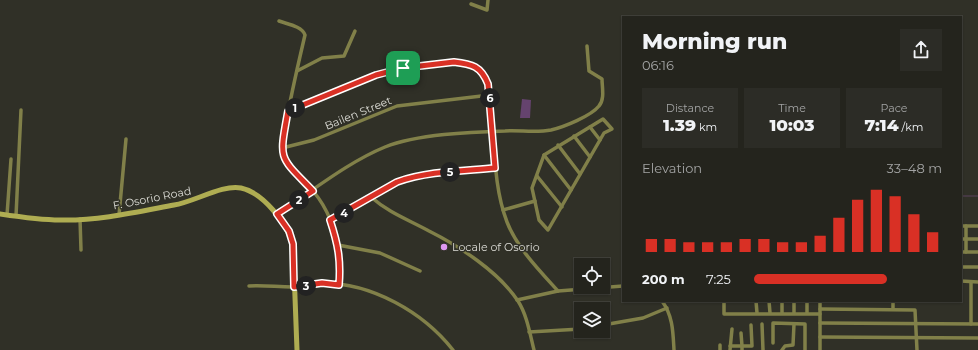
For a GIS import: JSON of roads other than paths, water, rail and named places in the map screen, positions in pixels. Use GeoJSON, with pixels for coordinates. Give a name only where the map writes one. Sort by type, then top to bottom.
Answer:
{"type":"FeatureCollection","features":[{"type":"Feature","properties":{"kind":"street"},"geometry":{"type":"LineString","coordinates":[[471,4],[486,10],[488,0]]}},
{"type":"Feature","properties":{"kind":"street"},"geometry":{"type":"LineString","coordinates":[[279,22],[300,28],[305,35],[288,111],[282,155],[288,166],[313,191],[321,202],[330,220],[338,245],[340,263],[339,285]]}},
{"type":"Feature","properties":{"kind":"street"},"geometry":{"type":"LineString","coordinates":[[297,71],[322,58],[344,56],[355,31]]}},
{"type":"Feature","properties":{"kind":"street"},"geometry":{"type":"LineString","coordinates":[[277,214],[360,160],[385,147],[409,141],[492,132],[550,130],[574,121],[599,106],[602,96],[602,79],[589,71],[588,46]]}},
{"type":"Feature","properties":{"kind":"street"},"geometry":{"type":"LineString","coordinates":[[288,111],[376,75],[403,68],[454,62],[476,67],[484,74],[490,95],[495,168],[503,210],[514,236],[558,291]]}},
{"type":"Feature","properties":{"kind":"street","name":"Bailen Street"},"geometry":{"type":"LineString","coordinates":[[282,148],[314,140],[397,106],[490,95]]}},
{"type":"Feature","properties":{"kind":"street"},"geometry":{"type":"LineString","coordinates":[[16,216],[20,110]]}},
{"type":"Feature","properties":{"kind":"street"},"geometry":{"type":"LineString","coordinates":[[603,119],[612,129],[604,133],[548,230],[539,220],[532,188],[544,155],[574,136],[603,119]]}},
{"type":"Feature","properties":{"kind":"street"},"geometry":{"type":"LineString","coordinates":[[590,127],[600,140]]}},
{"type":"Feature","properties":{"kind":"street"},"geometry":{"type":"LineString","coordinates":[[574,136],[590,157]]}},
{"type":"Feature","properties":{"kind":"street"},"geometry":{"type":"LineString","coordinates":[[119,215],[126,139]]}},
{"type":"Feature","properties":{"kind":"street"},"geometry":{"type":"LineString","coordinates":[[558,145],[580,174]]}},
{"type":"Feature","properties":{"kind":"street"},"geometry":{"type":"LineString","coordinates":[[544,155],[571,190]]}},
{"type":"Feature","properties":{"kind":"street"},"geometry":{"type":"LineString","coordinates":[[7,215],[11,159]]}},
{"type":"Feature","properties":{"kind":"street"},"geometry":{"type":"LineString","coordinates":[[330,220],[397,182],[420,175],[495,168]]}},
{"type":"Feature","properties":{"kind":"street"},"geometry":{"type":"LineString","coordinates":[[537,176],[562,207]]}},
{"type":"Feature","properties":{"kind":"street","name":"F. Osorio Road"},"geometry":{"type":"LineString","coordinates":[[0,214],[61,220],[119,215],[192,201],[234,187],[242,188],[255,194],[277,214],[289,231],[293,244],[297,350]]}},
{"type":"Feature","properties":{"kind":"street"},"geometry":{"type":"LineString","coordinates":[[371,197],[388,211],[442,237],[480,263],[501,282],[518,300],[534,350]]}},
{"type":"Feature","properties":{"kind":"street"},"geometry":{"type":"LineString","coordinates":[[503,210],[535,200]]}},
{"type":"Feature","properties":{"kind":"street"},"geometry":{"type":"LineString","coordinates":[[80,219],[81,250]]}},
{"type":"Feature","properties":{"kind":"street"},"geometry":{"type":"LineString","coordinates":[[962,226],[978,226]]}},
{"type":"Feature","properties":{"kind":"street"},"geometry":{"type":"LineString","coordinates":[[966,226],[966,252]]}},
{"type":"Feature","properties":{"kind":"street"},"geometry":{"type":"LineString","coordinates":[[962,239],[978,240]]}},
{"type":"Feature","properties":{"kind":"street"},"geometry":{"type":"LineString","coordinates":[[338,245],[380,253],[420,271]]}},
{"type":"Feature","properties":{"kind":"street"},"geometry":{"type":"LineString","coordinates":[[962,252],[978,252]]}},
{"type":"Feature","properties":{"kind":"street"},"geometry":{"type":"LineString","coordinates":[[962,267],[978,267]]}},
{"type":"Feature","properties":{"kind":"street"},"geometry":{"type":"LineString","coordinates":[[962,281],[978,282]]}},
{"type":"Feature","properties":{"kind":"street"},"geometry":{"type":"LineString","coordinates":[[971,282],[971,324]]}},
{"type":"Feature","properties":{"kind":"street"},"geometry":{"type":"LineString","coordinates":[[249,286],[261,285],[294,287],[322,283],[339,285],[368,292],[397,304],[424,321],[453,350]]}},
{"type":"Feature","properties":{"kind":"street"},"geometry":{"type":"LineString","coordinates":[[518,300],[558,291],[622,286]]}},
{"type":"Feature","properties":{"kind":"street"},"geometry":{"type":"LineString","coordinates":[[663,302],[667,308],[672,324],[674,350]]}},
{"type":"Feature","properties":{"kind":"street"},"geometry":{"type":"LineString","coordinates":[[724,302],[724,314],[820,314]]}},
{"type":"Feature","properties":{"kind":"street"},"geometry":{"type":"LineString","coordinates":[[756,302],[757,313]]}},
{"type":"Feature","properties":{"kind":"street"},"geometry":{"type":"LineString","coordinates":[[769,302],[770,313]]}},
{"type":"Feature","properties":{"kind":"street"},"geometry":{"type":"LineString","coordinates":[[782,302],[782,313]]}},
{"type":"Feature","properties":{"kind":"street"},"geometry":{"type":"LineString","coordinates":[[794,302],[794,313]]}},
{"type":"Feature","properties":{"kind":"street"},"geometry":{"type":"LineString","coordinates":[[806,302],[807,314]]}},
{"type":"Feature","properties":{"kind":"street"},"geometry":{"type":"LineString","coordinates":[[820,302],[820,350]]}},
{"type":"Feature","properties":{"kind":"street"},"geometry":{"type":"LineString","coordinates":[[893,302],[893,309]]}},
{"type":"Feature","properties":{"kind":"street"},"geometry":{"type":"LineString","coordinates":[[610,324],[643,318],[667,308]]}},
{"type":"Feature","properties":{"kind":"street"},"geometry":{"type":"LineString","coordinates":[[820,309],[915,310],[917,324],[917,350]]}},
{"type":"Feature","properties":{"kind":"street"},"geometry":{"type":"LineString","coordinates":[[820,323],[978,324]]}},
{"type":"Feature","properties":{"kind":"street"},"geometry":{"type":"LineString","coordinates":[[762,324],[763,350]]}},
{"type":"Feature","properties":{"kind":"street"},"geometry":{"type":"LineString","coordinates":[[773,343],[772,324],[794,324],[806,326],[805,350]]}},
{"type":"Feature","properties":{"kind":"street"},"geometry":{"type":"LineString","coordinates":[[782,350],[785,346],[794,345],[794,324]]}},
{"type":"Feature","properties":{"kind":"street"},"geometry":{"type":"LineString","coordinates":[[732,329],[730,348],[752,348],[751,325]]}},
{"type":"Feature","properties":{"kind":"street"},"geometry":{"type":"LineString","coordinates":[[529,332],[574,329]]}},
{"type":"Feature","properties":{"kind":"street"},"geometry":{"type":"LineString","coordinates":[[741,333],[742,348]]}},
{"type":"Feature","properties":{"kind":"street"},"geometry":{"type":"LineString","coordinates":[[820,337],[978,338]]}},
{"type":"Feature","properties":{"kind":"street"},"geometry":{"type":"LineString","coordinates":[[720,345],[720,350]]}},
{"type":"Feature","properties":{"kind":"waterway"},"geometry":{"type":"LineString","coordinates":[[962,196],[978,196]]}},
{"type":"Feature","properties":{"kind":"place","name":"Locale of Osorio"},"geometry":{"type":"Point","coordinates":[444,247]}}]}
